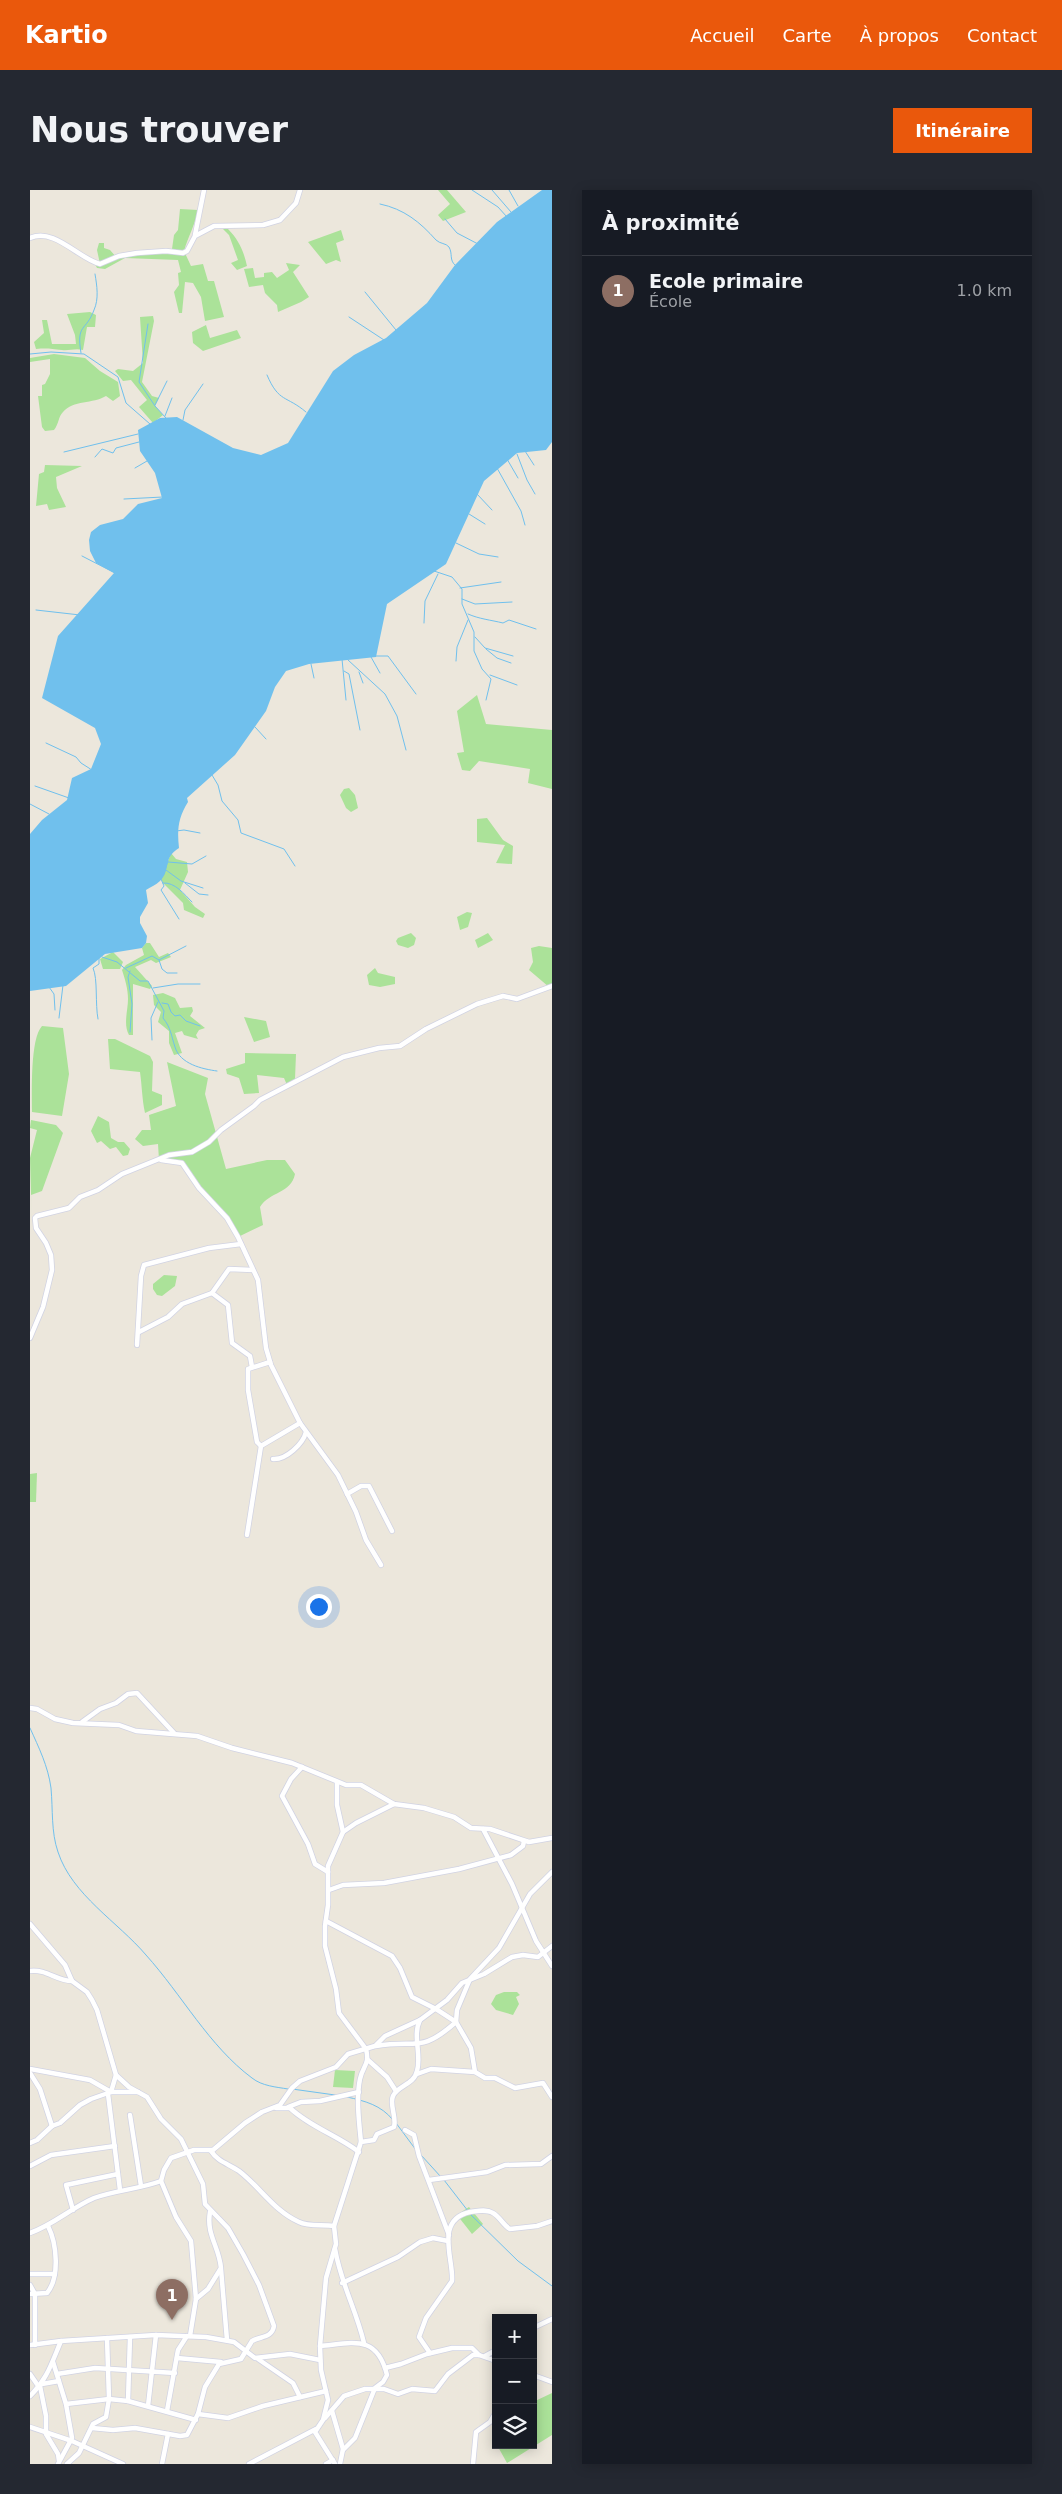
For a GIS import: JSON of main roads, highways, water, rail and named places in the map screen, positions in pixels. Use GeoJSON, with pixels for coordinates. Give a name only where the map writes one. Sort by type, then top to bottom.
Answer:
{"type":"FeatureCollection","features":[{"type":"Feature","properties":{"kind":"water"},"geometry":{"type":"Polygon","coordinates":[[[542,190],[552,190],[552,442],[546,450],[517,453],[484,481],[446,564],[387,604],[376,657],[309,664],[286,671],[275,687],[266,711],[235,755],[187,798],[188,802],[179,824],[179,848],[170,856],[163,877],[146,890],[148,903],[140,917],[140,923],[147,936],[146,943],[142,948],[105,954],[66,986],[30,991],[30,834],[42,820],[67,800],[72,778],[91,769],[101,744],[95,728],[42,698],[58,636],[114,573],[96,563],[90,551],[89,540],[91,532],[100,525],[123,519],[138,504],[162,498],[155,473],[140,451],[138,430],[160,418],[177,417],[233,448],[261,455],[288,443],[333,371],[354,355],[386,338],[427,303],[455,265],[497,222],[542,190]]]}},
{"type":"Feature","properties":{"kind":"waterway"},"geometry":{"type":"LineString","coordinates":[[472,190],[498,207],[507,217]]}},
{"type":"Feature","properties":{"kind":"waterway"},"geometry":{"type":"LineString","coordinates":[[492,190],[511,212]]}},
{"type":"Feature","properties":{"kind":"waterway"},"geometry":{"type":"LineString","coordinates":[[509,190],[518,206]]}},
{"type":"Feature","properties":{"kind":"waterway"},"geometry":{"type":"LineString","coordinates":[[380,204],[404,213],[418,222],[438,241],[448,246],[455,265]]}},
{"type":"Feature","properties":{"kind":"waterway"},"geometry":{"type":"LineString","coordinates":[[445,219],[457,233],[478,244]]}},
{"type":"Feature","properties":{"kind":"waterway"},"geometry":{"type":"LineString","coordinates":[[81,353],[81,332],[91,317],[97,301],[95,274]]}},
{"type":"Feature","properties":{"kind":"waterway"},"geometry":{"type":"LineString","coordinates":[[365,292],[396,330]]}},
{"type":"Feature","properties":{"kind":"waterway"},"geometry":{"type":"LineString","coordinates":[[349,317],[384,340]]}},
{"type":"Feature","properties":{"kind":"waterway"},"geometry":{"type":"LineString","coordinates":[[148,324],[139,382],[155,406],[166,418]]}},
{"type":"Feature","properties":{"kind":"waterway"},"geometry":{"type":"LineString","coordinates":[[30,354],[51,352],[84,354],[118,377],[126,403],[150,424]]}},
{"type":"Feature","properties":{"kind":"waterway"},"geometry":{"type":"LineString","coordinates":[[267,375],[279,395],[306,412]]}},
{"type":"Feature","properties":{"kind":"waterway"},"geometry":{"type":"LineString","coordinates":[[155,405],[167,381]]}},
{"type":"Feature","properties":{"kind":"waterway"},"geometry":{"type":"LineString","coordinates":[[183,420],[185,410],[203,384]]}},
{"type":"Feature","properties":{"kind":"waterway"},"geometry":{"type":"LineString","coordinates":[[165,416],[172,398]]}},
{"type":"Feature","properties":{"kind":"waterway"},"geometry":{"type":"LineString","coordinates":[[64,452],[138,434]]}},
{"type":"Feature","properties":{"kind":"waterway"},"geometry":{"type":"LineString","coordinates":[[95,457],[102,449],[113,453],[116,448],[139,442]]}},
{"type":"Feature","properties":{"kind":"waterway"},"geometry":{"type":"LineString","coordinates":[[525,451],[534,465]]}},
{"type":"Feature","properties":{"kind":"waterway"},"geometry":{"type":"LineString","coordinates":[[517,454],[527,480],[535,494]]}},
{"type":"Feature","properties":{"kind":"waterway"},"geometry":{"type":"LineString","coordinates":[[507,459],[518,478]]}},
{"type":"Feature","properties":{"kind":"waterway"},"geometry":{"type":"LineString","coordinates":[[135,468],[147,461]]}},
{"type":"Feature","properties":{"kind":"waterway"},"geometry":{"type":"LineString","coordinates":[[497,468],[521,511],[525,525]]}},
{"type":"Feature","properties":{"kind":"waterway"},"geometry":{"type":"LineString","coordinates":[[477,494],[492,510]]}},
{"type":"Feature","properties":{"kind":"waterway"},"geometry":{"type":"LineString","coordinates":[[124,499],[163,497]]}},
{"type":"Feature","properties":{"kind":"waterway"},"geometry":{"type":"LineString","coordinates":[[469,514],[485,524]]}},
{"type":"Feature","properties":{"kind":"waterway"},"geometry":{"type":"LineString","coordinates":[[456,543],[479,554],[498,557]]}},
{"type":"Feature","properties":{"kind":"waterway"},"geometry":{"type":"LineString","coordinates":[[82,556],[115,573]]}},
{"type":"Feature","properties":{"kind":"waterway"},"geometry":{"type":"LineString","coordinates":[[434,571],[452,577],[462,589],[462,604],[474,632],[474,651],[482,669],[491,679],[486,700]]}},
{"type":"Feature","properties":{"kind":"waterway"},"geometry":{"type":"LineString","coordinates":[[424,623],[425,601],[438,574]]}},
{"type":"Feature","properties":{"kind":"waterway"},"geometry":{"type":"LineString","coordinates":[[460,588],[501,582]]}},
{"type":"Feature","properties":{"kind":"waterway"},"geometry":{"type":"LineString","coordinates":[[462,599],[475,604],[512,602]]}},
{"type":"Feature","properties":{"kind":"waterway"},"geometry":{"type":"LineString","coordinates":[[36,610],[80,615]]}},
{"type":"Feature","properties":{"kind":"waterway"},"geometry":{"type":"LineString","coordinates":[[468,614],[503,623],[509,620],[536,629]]}},
{"type":"Feature","properties":{"kind":"waterway"},"geometry":{"type":"LineString","coordinates":[[456,661],[457,647],[468,620]]}},
{"type":"Feature","properties":{"kind":"waterway"},"geometry":{"type":"LineString","coordinates":[[475,637],[485,648],[513,656]]}},
{"type":"Feature","properties":{"kind":"waterway"},"geometry":{"type":"LineString","coordinates":[[486,649],[497,658],[511,663]]}},
{"type":"Feature","properties":{"kind":"waterway"},"geometry":{"type":"LineString","coordinates":[[376,656],[388,656],[416,694]]}},
{"type":"Feature","properties":{"kind":"waterway"},"geometry":{"type":"LineString","coordinates":[[371,657],[380,673]]}},
{"type":"Feature","properties":{"kind":"waterway"},"geometry":{"type":"LineString","coordinates":[[342,659],[346,700]]}},
{"type":"Feature","properties":{"kind":"waterway"},"geometry":{"type":"LineString","coordinates":[[348,660],[385,694],[397,716],[406,750]]}},
{"type":"Feature","properties":{"kind":"waterway"},"geometry":{"type":"LineString","coordinates":[[311,664],[314,678]]}},
{"type":"Feature","properties":{"kind":"waterway"},"geometry":{"type":"LineString","coordinates":[[344,671],[349,674],[360,730]]}},
{"type":"Feature","properties":{"kind":"waterway"},"geometry":{"type":"LineString","coordinates":[[359,672],[363,683]]}},
{"type":"Feature","properties":{"kind":"waterway"},"geometry":{"type":"LineString","coordinates":[[490,675],[517,685]]}},
{"type":"Feature","properties":{"kind":"waterway"},"geometry":{"type":"LineString","coordinates":[[255,727],[266,739]]}},
{"type":"Feature","properties":{"kind":"waterway"},"geometry":{"type":"LineString","coordinates":[[46,743],[76,757],[81,763],[92,770]]}},
{"type":"Feature","properties":{"kind":"waterway"},"geometry":{"type":"LineString","coordinates":[[212,775],[218,785],[222,801],[238,820],[241,833],[284,849],[295,866]]}},
{"type":"Feature","properties":{"kind":"waterway"},"geometry":{"type":"LineString","coordinates":[[35,786],[69,798]]}},
{"type":"Feature","properties":{"kind":"waterway"},"geometry":{"type":"LineString","coordinates":[[30,804],[49,814]]}},
{"type":"Feature","properties":{"kind":"waterway"},"geometry":{"type":"LineString","coordinates":[[176,831],[184,830],[200,833]]}},
{"type":"Feature","properties":{"kind":"waterway"},"geometry":{"type":"LineString","coordinates":[[168,862],[192,864],[206,856]]}},
{"type":"Feature","properties":{"kind":"waterway"},"geometry":{"type":"LineString","coordinates":[[164,874],[168,861]]}},
{"type":"Feature","properties":{"kind":"waterway"},"geometry":{"type":"LineString","coordinates":[[166,870],[181,881],[203,888]]}},
{"type":"Feature","properties":{"kind":"waterway"},"geometry":{"type":"LineString","coordinates":[[152,885],[162,877]]}},
{"type":"Feature","properties":{"kind":"waterway"},"geometry":{"type":"LineString","coordinates":[[161,879],[164,886],[161,890],[179,919]]}},
{"type":"Feature","properties":{"kind":"waterway"},"geometry":{"type":"LineString","coordinates":[[163,883],[175,886],[192,902]]}},
{"type":"Feature","properties":{"kind":"waterway"},"geometry":{"type":"LineString","coordinates":[[185,883],[199,894],[208,895]]}},
{"type":"Feature","properties":{"kind":"waterway"},"geometry":{"type":"LineString","coordinates":[[126,968],[152,956],[159,960],[186,946]]}},
{"type":"Feature","properties":{"kind":"waterway"},"geometry":{"type":"LineString","coordinates":[[102,957],[117,962],[140,981],[148,981],[164,1011],[163,1018],[169,1028],[175,1047],[182,1058],[192,1065],[217,1071]]}},
{"type":"Feature","properties":{"kind":"waterway"},"geometry":{"type":"LineString","coordinates":[[98,1019],[95,973],[93,968],[99,964],[99,958]]}},
{"type":"Feature","properties":{"kind":"waterway"},"geometry":{"type":"LineString","coordinates":[[159,960],[162,969],[167,973],[177,973]]}},
{"type":"Feature","properties":{"kind":"waterway"},"geometry":{"type":"LineString","coordinates":[[130,971],[128,977],[132,1004],[130,1032]]}},
{"type":"Feature","properties":{"kind":"waterway"},"geometry":{"type":"LineString","coordinates":[[153,988],[178,984],[200,984]]}},
{"type":"Feature","properties":{"kind":"waterway"},"geometry":{"type":"LineString","coordinates":[[59,1018],[63,985]]}},
{"type":"Feature","properties":{"kind":"waterway"},"geometry":{"type":"LineString","coordinates":[[49,987],[54,994],[55,1010]]}},
{"type":"Feature","properties":{"kind":"waterway"},"geometry":{"type":"LineString","coordinates":[[152,1040],[151,1018],[158,1002]]}},
{"type":"Feature","properties":{"kind":"waterway"},"geometry":{"type":"LineString","coordinates":[[162,1003],[168,1004],[175,1016],[180,1015],[186,1021],[200,1026]]}},
{"type":"Feature","properties":{"kind":"waterway"},"geometry":{"type":"LineString","coordinates":[[30,1728],[43,1757],[50,1780],[53,1829],[58,1852],[74,1882],[146,1955],[222,2051],[260,2083],[288,2089]]}},
{"type":"Feature","properties":{"kind":"waterway"},"geometry":{"type":"LineString","coordinates":[[292,2089],[335,2095]]}},
{"type":"Feature","properties":{"kind":"waterway"},"geometry":{"type":"LineString","coordinates":[[347,2097],[378,2107],[393,2120]]}},
{"type":"Feature","properties":{"kind":"waterway"},"geometry":{"type":"LineString","coordinates":[[396,2123],[416,2150]]}},
{"type":"Feature","properties":{"kind":"waterway"},"geometry":{"type":"LineString","coordinates":[[421,2155],[441,2177]]}},
{"type":"Feature","properties":{"kind":"waterway"},"geometry":{"type":"LineString","coordinates":[[444,2180],[468,2211]]}},
{"type":"Feature","properties":{"kind":"waterway"},"geometry":{"type":"LineString","coordinates":[[470,2214],[518,2261],[552,2286]]}},
{"type":"Feature","properties":{"kind":"place","name":"Ecole primaire"},"geometry":{"type":"Point","coordinates":[172,2320]}}]}
